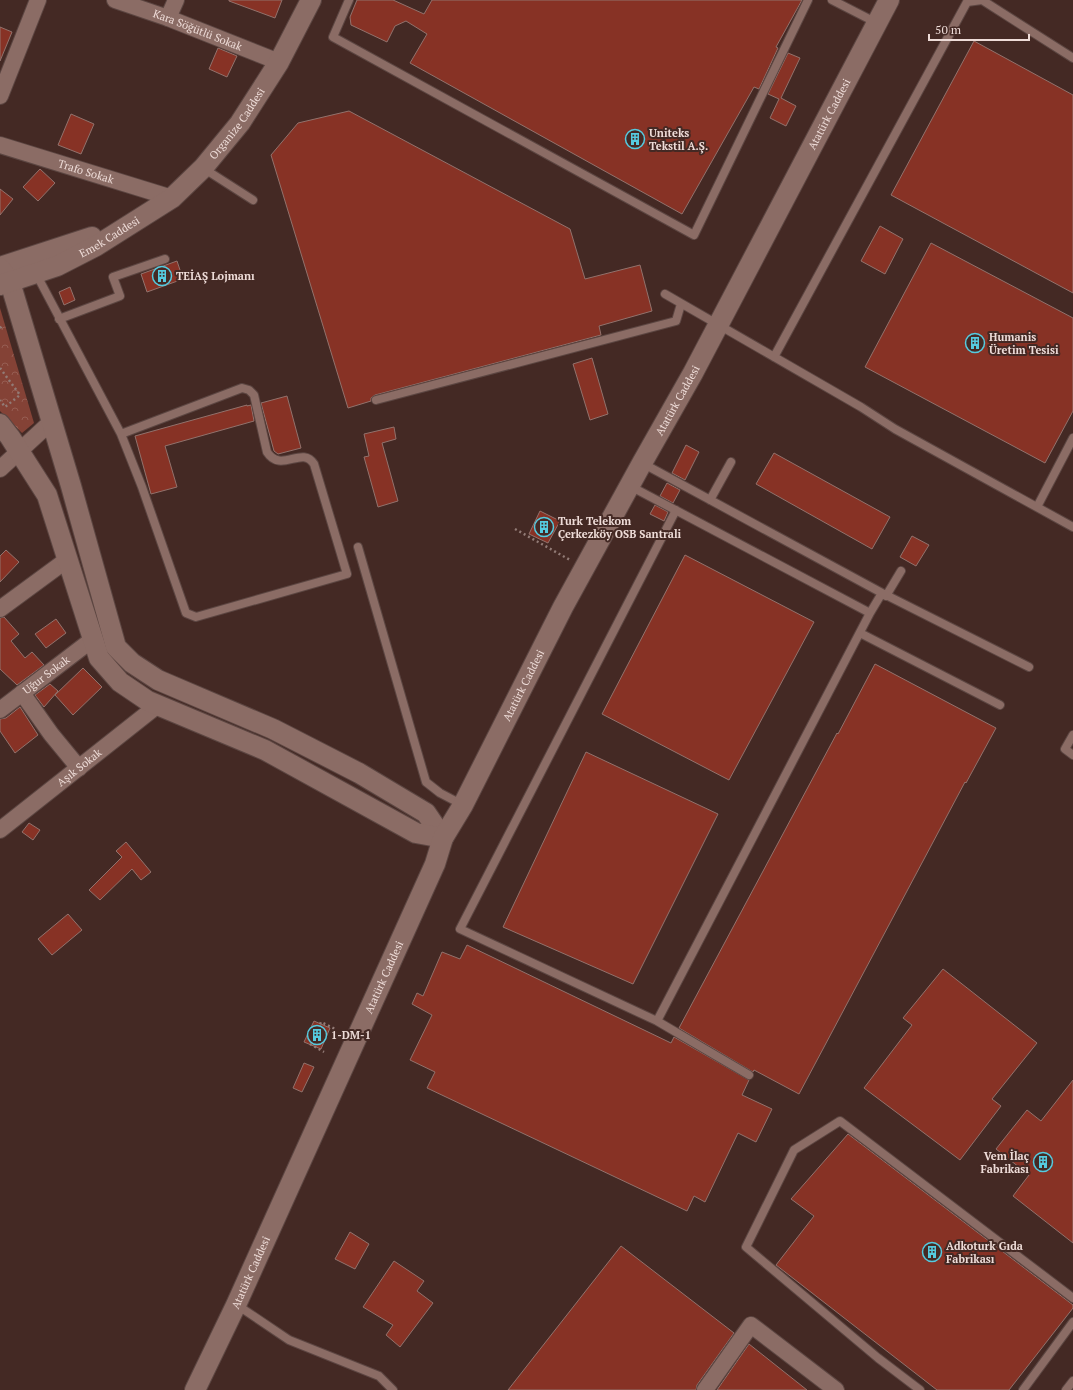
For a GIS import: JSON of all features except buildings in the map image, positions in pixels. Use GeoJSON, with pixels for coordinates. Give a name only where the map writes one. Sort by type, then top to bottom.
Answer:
{"type":"FeatureCollection","features":[{"type":"Feature","properties":{"kind":"street"},"geometry":{"type":"LineString","coordinates":[[0,96],[38,0]]}},
{"type":"Feature","properties":{"kind":"street","name":"Kara Söğütlü Sokak"},"geometry":{"type":"LineString","coordinates":[[115,0],[168,18],[279,62]]}},
{"type":"Feature","properties":{"kind":"street"},"geometry":{"type":"LineString","coordinates":[[168,18],[176,0]]}},
{"type":"Feature","properties":{"kind":"street","name":"Organize Caddesi"},"geometry":{"type":"LineString","coordinates":[[134,224],[172,198],[203,168],[240,122],[279,62],[311,0]]}},
{"type":"Feature","properties":{"kind":"street","name":"Atatürk Caddesi"},"geometry":{"type":"LineString","coordinates":[[196,1385],[236,1305],[435,864],[443,838],[463,805],[563,607],[718,325],[889,0]]}},
{"type":"Feature","properties":{"kind":"street","name":"Trafo Sokak"},"geometry":{"type":"LineString","coordinates":[[0,145],[172,198]]}},
{"type":"Feature","properties":{"kind":"street","name":"Emek Caddesi"},"geometry":{"type":"LineString","coordinates":[[3,276],[38,272],[57,266],[134,224]]}},
{"type":"Feature","properties":{"kind":"street","name":"Emek Caddesi"},"geometry":{"type":"LineString","coordinates":[[3,276],[134,224]]}},
{"type":"Feature","properties":{"kind":"street"},"geometry":{"type":"LineString","coordinates":[[3,276],[52,421],[116,647],[132,663],[158,680],[273,729],[359,773],[426,813],[443,838]]}},
{"type":"Feature","properties":{"kind":"street"},"geometry":{"type":"LineString","coordinates":[[0,469],[52,421]]}},
{"type":"Feature","properties":{"kind":"street"},"geometry":{"type":"LineString","coordinates":[[0,424],[20,452],[47,495],[99,658],[120,682],[148,701],[265,750],[416,833],[443,838]]}},
{"type":"Feature","properties":{"kind":"street"},"geometry":{"type":"LineString","coordinates":[[0,608],[68,559]]}},
{"type":"Feature","properties":{"kind":"street","name":"Uğur Sokak"},"geometry":{"type":"LineString","coordinates":[[0,710],[92,639]]}},
{"type":"Feature","properties":{"kind":"street"},"geometry":{"type":"LineString","coordinates":[[22,693],[51,734],[80,768]]}},
{"type":"Feature","properties":{"kind":"street","name":"Aşık Sokak"},"geometry":{"type":"LineString","coordinates":[[0,830],[158,705]]}},
{"type":"Feature","properties":{"kind":"street"},"geometry":{"type":"LineString","coordinates":[[705,1390],[751,1325],[836,1390]]}},
{"type":"Feature","properties":{"kind":"lane"},"geometry":{"type":"LineString","coordinates":[[349,0],[333,37],[694,235],[808,0]]}},
{"type":"Feature","properties":{"kind":"lane"},"geometry":{"type":"LineString","coordinates":[[832,0],[877,23]]}},
{"type":"Feature","properties":{"kind":"lane"},"geometry":{"type":"LineString","coordinates":[[774,357],[967,2],[982,0],[1073,58]]}},
{"type":"Feature","properties":{"kind":"lane"},"geometry":{"type":"LineString","coordinates":[[203,168],[253,200]]}},
{"type":"Feature","properties":{"kind":"lane"},"geometry":{"type":"LineString","coordinates":[[59,319],[120,296],[113,277],[165,259]]}},
{"type":"Feature","properties":{"kind":"lane"},"geometry":{"type":"LineString","coordinates":[[38,272],[40,283],[121,434],[142,487],[186,613],[196,617],[347,574],[314,464],[311,459],[306,457],[284,461],[277,461],[271,458],[267,452],[254,395],[249,390],[242,388],[121,434]]}},
{"type":"Feature","properties":{"kind":"lane"},"geometry":{"type":"LineString","coordinates":[[665,294],[861,407],[895,429],[1073,527]]}},
{"type":"Feature","properties":{"kind":"lane"},"geometry":{"type":"LineString","coordinates":[[376,400],[676,321],[681,304]]}},
{"type":"Feature","properties":{"kind":"lane"},"geometry":{"type":"LineString","coordinates":[[1037,507],[1073,438]]}},
{"type":"Feature","properties":{"kind":"lane"},"geometry":{"type":"LineString","coordinates":[[710,500],[731,462]]}},
{"type":"Feature","properties":{"kind":"lane"},"geometry":{"type":"LineString","coordinates":[[642,463],[884,595],[1029,666]]}},
{"type":"Feature","properties":{"kind":"lane"},"geometry":{"type":"LineString","coordinates":[[629,486],[870,613]]}},
{"type":"Feature","properties":{"kind":"lane"},"geometry":{"type":"LineString","coordinates":[[676,510],[460,929],[658,1021],[749,1075]]}},
{"type":"Feature","properties":{"kind":"lane"},"geometry":{"type":"LineString","coordinates":[[358,547],[426,782],[440,793],[463,805]]}},
{"type":"Feature","properties":{"kind":"lane"},"geometry":{"type":"LineString","coordinates":[[658,1021],[870,613],[901,571]]}},
{"type":"Feature","properties":{"kind":"lane"},"geometry":{"type":"LineString","coordinates":[[860,633],[1000,705]]}},
{"type":"Feature","properties":{"kind":"lane"},"geometry":{"type":"LineString","coordinates":[[1073,735],[1065,749],[1073,755]]}},
{"type":"Feature","properties":{"kind":"lane"},"geometry":{"type":"LineString","coordinates":[[920,1390],[878,1358],[746,1247],[794,1150],[840,1121],[1073,1298]]}},
{"type":"Feature","properties":{"kind":"lane"},"geometry":{"type":"LineString","coordinates":[[236,1305],[289,1340],[379,1376],[393,1390]]}},
{"type":"Feature","properties":{"kind":"lane"},"geometry":{"type":"LineString","coordinates":[[1023,1390],[1073,1322]]}},
{"type":"Feature","properties":{"kind":"lane"},"geometry":{"type":"LineString","coordinates":[[1066,1390],[1073,1381]]}},
{"type":"Feature","properties":{"kind":"path"},"geometry":{"type":"LineString","coordinates":[[0,368],[20,395],[5,407],[0,400]]}},
{"type":"Feature","properties":{"kind":"path"},"geometry":{"type":"LineString","coordinates":[[515,529],[572,561]]}},
{"type":"Feature","properties":{"kind":"path"},"geometry":{"type":"LineString","coordinates":[[320,1024],[321,1022],[335,1029]]}},
{"type":"Feature","properties":{"kind":"path"},"geometry":{"type":"LineString","coordinates":[[310,1044],[309,1045],[324,1052]]}},
{"type":"Feature","properties":{"kind":"green space"},"geometry":{"type":"Polygon","coordinates":[[[0,308],[34,423],[22,433],[0,411],[0,308]]]}},
{"type":"Feature","properties":{"kind":"place","name":"Uniteks Tekstil A.Ş."},"geometry":{"type":"Point","coordinates":[635,139]}},
{"type":"Feature","properties":{"kind":"place","name":"TEİAŞ Lojmanı"},"geometry":{"type":"Point","coordinates":[162,276]}},
{"type":"Feature","properties":{"kind":"place","name":"Humanis Üretim Tesisi"},"geometry":{"type":"Point","coordinates":[975,343]}},
{"type":"Feature","properties":{"kind":"place","name":"Turk Telekom Çerkezköy OSB Santrali"},"geometry":{"type":"Point","coordinates":[544,527]}},
{"type":"Feature","properties":{"kind":"place","name":"1-DM-1"},"geometry":{"type":"Point","coordinates":[317,1035]}},
{"type":"Feature","properties":{"kind":"place","name":"Vem İlaç Fabrikası"},"geometry":{"type":"Point","coordinates":[1043,1162]}},
{"type":"Feature","properties":{"kind":"place","name":"Adkoturk Gıda Fabrikası"},"geometry":{"type":"Point","coordinates":[932,1252]}}]}
